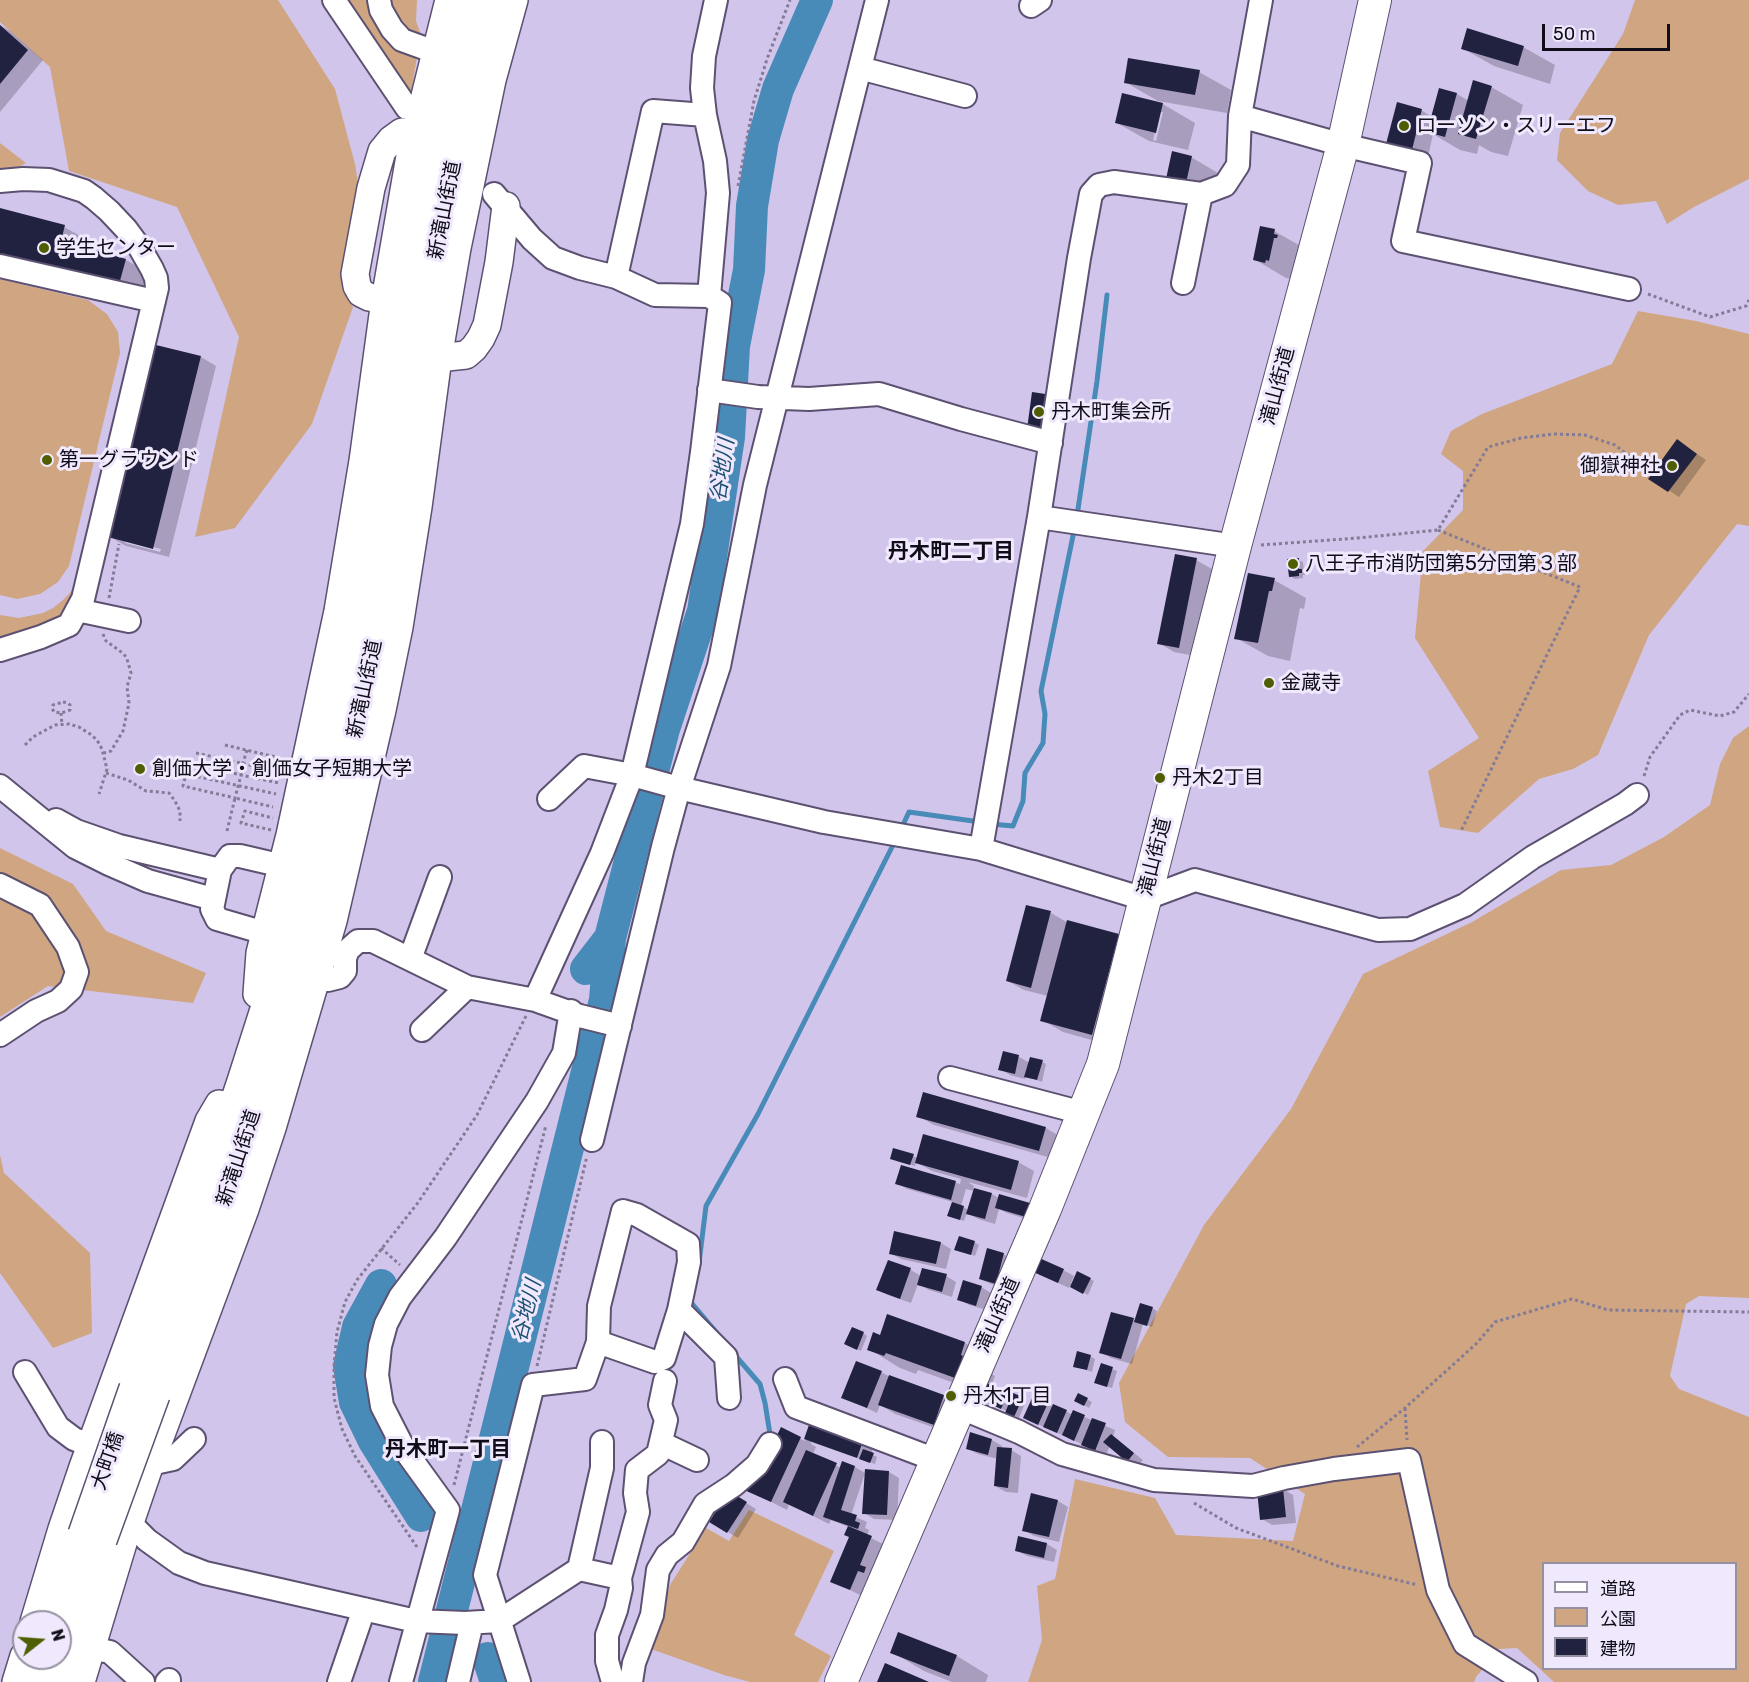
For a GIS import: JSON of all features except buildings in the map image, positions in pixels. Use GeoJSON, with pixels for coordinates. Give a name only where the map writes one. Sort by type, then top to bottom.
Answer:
{"type":"FeatureCollection","features":[{"type":"Feature","properties":{"kind":"highway","name":"滝山街道"},"geometry":{"type":"LineString","coordinates":[[841,1682],[1045,1209],[1103,1064],[1235,546],[1343,145],[1376,0]]}},
{"type":"Feature","properties":{"kind":"main road"},"geometry":{"type":"LineString","coordinates":[[255,1034],[260,953],[283,866],[338,611],[363,461],[385,300],[410,156],[449,0]]}},
{"type":"Feature","properties":{"kind":"main road","name":"新滝山街道"},"geometry":{"type":"LineString","coordinates":[[144,1392],[184,1252],[274,978],[319,798],[370,544],[403,315],[421,217],[455,55],[471,0]]}},
{"type":"Feature","properties":{"kind":"main road","name":"新滝山街道"},"geometry":{"type":"LineString","coordinates":[[144,1392],[210,1250],[297,974],[341,802],[392,549],[436,251],[455,157],[494,0]]}},
{"type":"Feature","properties":{"kind":"main road"},"geometry":{"type":"LineString","coordinates":[[81,1682],[150,1464],[245,1209],[272,1128],[333,921],[395,648],[418,507],[438,358],[457,248],[492,80],[513,0]]}},
{"type":"Feature","properties":{"kind":"main road"},"geometry":{"type":"LineString","coordinates":[[385,300],[361,293],[355,274],[371,188],[379,160],[382,151],[404,120]]}},
{"type":"Feature","properties":{"kind":"main road"},"geometry":{"type":"LineString","coordinates":[[438,358],[466,355],[481,338],[487,324],[499,262],[500,200]]}},
{"type":"Feature","properties":{"kind":"main road"},"geometry":{"type":"LineString","coordinates":[[38,1610],[70,1505],[209,1122],[220,1102],[242,1078]]}},
{"type":"Feature","properties":{"kind":"main road","name":"大町橋"},"geometry":{"type":"LineString","coordinates":[[93,1537],[144,1392]]}},
{"type":"Feature","properties":{"kind":"main road"},"geometry":{"type":"LineString","coordinates":[[61,1610],[93,1537]]}},
{"type":"Feature","properties":{"kind":"main road"},"geometry":{"type":"LineString","coordinates":[[61,1682],[93,1537]]}},
{"type":"Feature","properties":{"kind":"street"},"geometry":{"type":"LineString","coordinates":[[334,0],[404,120]]}},
{"type":"Feature","properties":{"kind":"street"},"geometry":{"type":"LineString","coordinates":[[379,0],[381,10],[392,29],[402,39],[435,52]]}},
{"type":"Feature","properties":{"kind":"street"},"geometry":{"type":"LineString","coordinates":[[709,296],[718,193],[715,161],[702,88],[704,56],[716,0]]}},
{"type":"Feature","properties":{"kind":"street"},"geometry":{"type":"LineString","coordinates":[[592,1140],[617,1025],[652,890],[675,787],[719,666],[755,485],[767,397],[878,0]]}},
{"type":"Feature","properties":{"kind":"street"},"geometry":{"type":"LineString","coordinates":[[981,849],[1039,516],[1091,194],[1099,185],[1114,182],[1201,194],[1225,185],[1238,165],[1240,116],[1262,0]]}},
{"type":"Feature","properties":{"kind":"street"},"geometry":{"type":"LineString","coordinates":[[860,68],[965,96]]}},
{"type":"Feature","properties":{"kind":"street"},"geometry":{"type":"LineString","coordinates":[[616,277],[653,111],[705,115]]}},
{"type":"Feature","properties":{"kind":"street"},"geometry":{"type":"LineString","coordinates":[[1240,116],[1343,145],[1420,163],[1403,241],[1629,289]]}},
{"type":"Feature","properties":{"kind":"street"},"geometry":{"type":"LineString","coordinates":[[0,181],[49,180],[84,191],[109,211],[126,229],[152,269],[158,288],[83,599],[69,625],[0,650]]}},
{"type":"Feature","properties":{"kind":"street"},"geometry":{"type":"LineString","coordinates":[[1184,283],[1201,194]]}},
{"type":"Feature","properties":{"kind":"street"},"geometry":{"type":"LineString","coordinates":[[500,200],[532,239],[553,258],[616,277],[655,295],[709,296],[720,303],[715,391],[692,524],[634,777],[535,1000]]}},
{"type":"Feature","properties":{"kind":"street"},"geometry":{"type":"LineString","coordinates":[[0,266],[154,301]]}},
{"type":"Feature","properties":{"kind":"street"},"geometry":{"type":"LineString","coordinates":[[715,391],[809,399],[879,394],[1051,443]]}},
{"type":"Feature","properties":{"kind":"street"},"geometry":{"type":"LineString","coordinates":[[1039,516],[1235,546]]}},
{"type":"Feature","properties":{"kind":"street"},"geometry":{"type":"LineString","coordinates":[[78,610],[129,621]]}},
{"type":"Feature","properties":{"kind":"street"},"geometry":{"type":"LineString","coordinates":[[549,799],[584,766],[824,822],[981,849],[1144,899],[1196,880],[1378,930],[1410,929],[1465,905],[1533,857],[1637,795]]}},
{"type":"Feature","properties":{"kind":"street"},"geometry":{"type":"LineString","coordinates":[[6,792],[76,831],[119,846],[220,870]]}},
{"type":"Feature","properties":{"kind":"street"},"geometry":{"type":"LineString","coordinates":[[6,792],[75,847],[148,881],[213,899]]}},
{"type":"Feature","properties":{"kind":"street"},"geometry":{"type":"LineString","coordinates":[[265,933],[217,919],[212,909],[220,870],[230,856],[240,856],[283,866]]}},
{"type":"Feature","properties":{"kind":"street"},"geometry":{"type":"LineString","coordinates":[[410,959],[440,877]]}},
{"type":"Feature","properties":{"kind":"street"},"geometry":{"type":"LineString","coordinates":[[0,885],[40,905],[68,947],[77,972],[70,989],[58,1001],[36,1011],[0,1035]]}},
{"type":"Feature","properties":{"kind":"street"},"geometry":{"type":"LineString","coordinates":[[317,974],[328,980],[340,977],[345,971],[345,958],[348,950],[358,941],[373,941],[467,987],[535,1000],[617,1025]]}},
{"type":"Feature","properties":{"kind":"street"},"geometry":{"type":"LineString","coordinates":[[422,1030],[467,987]]}},
{"type":"Feature","properties":{"kind":"street"},"geometry":{"type":"LineString","coordinates":[[401,1682],[422,1622],[448,1510],[404,1449],[382,1406],[377,1375],[380,1346],[386,1324],[400,1297],[445,1238],[537,1101],[564,1053],[576,1014]]}},
{"type":"Feature","properties":{"kind":"street"},"geometry":{"type":"LineString","coordinates":[[950,1078],[1083,1113]]}},
{"type":"Feature","properties":{"kind":"street"},"geometry":{"type":"LineString","coordinates":[[519,1682],[485,1575],[535,1376],[585,1379],[598,1342],[599,1306],[623,1211],[637,1215],[688,1244],[689,1262],[679,1310],[664,1358],[655,1362],[598,1342]]}},
{"type":"Feature","properties":{"kind":"street"},"geometry":{"type":"LineString","coordinates":[[679,1310],[726,1357],[729,1398]]}},
{"type":"Feature","properties":{"kind":"street"},"geometry":{"type":"LineString","coordinates":[[25,1372],[58,1427],[74,1439],[91,1446],[150,1464],[173,1459],[194,1439]]}},
{"type":"Feature","properties":{"kind":"street"},"geometry":{"type":"LineString","coordinates":[[785,1380],[796,1407],[936,1460]]}},
{"type":"Feature","properties":{"kind":"street"},"geometry":{"type":"LineString","coordinates":[[613,1682],[607,1661],[607,1635],[616,1610],[621,1588],[620,1578],[638,1512],[634,1493],[637,1470],[658,1454],[661,1443],[666,1420],[660,1405],[666,1381]]}},
{"type":"Feature","properties":{"kind":"street"},"geometry":{"type":"LineString","coordinates":[[959,1407],[1019,1432],[1062,1454],[1154,1480],[1253,1486],[1334,1469],[1408,1460],[1438,1590],[1465,1644],[1526,1682]]}},
{"type":"Feature","properties":{"kind":"street"},"geometry":{"type":"LineString","coordinates":[[70,1505],[130,1523],[147,1540],[179,1563],[205,1574],[422,1622],[499,1621],[579,1569],[603,1468],[602,1442]]}},
{"type":"Feature","properties":{"kind":"street"},"geometry":{"type":"LineString","coordinates":[[661,1443],[697,1460]]}},
{"type":"Feature","properties":{"kind":"street"},"geometry":{"type":"LineString","coordinates":[[631,1682],[634,1663],[652,1615],[658,1570],[667,1555],[683,1542],[705,1504],[734,1485],[757,1465],[770,1444]]}},
{"type":"Feature","properties":{"kind":"street"},"geometry":{"type":"LineString","coordinates":[[579,1569],[620,1578]]}},
{"type":"Feature","properties":{"kind":"street"},"geometry":{"type":"LineString","coordinates":[[339,1682],[364,1610]]}},
{"type":"Feature","properties":{"kind":"street"},"geometry":{"type":"LineString","coordinates":[[458,1682],[468,1623]]}},
{"type":"Feature","properties":{"kind":"street"},"geometry":{"type":"LineString","coordinates":[[90,1648],[110,1652],[143,1682]]}},
{"type":"Feature","properties":{"kind":"path"},"geometry":{"type":"LineString","coordinates":[[737,191],[754,101],[767,59],[790,0]]}},
{"type":"Feature","properties":{"kind":"path"},"geometry":{"type":"LineString","coordinates":[[1629,289],[1710,317],[1746,306],[1749,300]]}},
{"type":"Feature","properties":{"kind":"path"},"geometry":{"type":"LineString","coordinates":[[1438,530],[1488,447],[1521,438],[1554,434],[1585,435],[1615,445],[1638,464]]}},
{"type":"Feature","properties":{"kind":"path"},"geometry":{"type":"LineString","coordinates":[[1235,546],[1438,530],[1580,587],[1461,831]]}},
{"type":"Feature","properties":{"kind":"path"},"geometry":{"type":"LineString","coordinates":[[104,753],[111,751],[123,731],[129,703],[127,687],[131,673],[128,659],[106,641],[102,631],[119,544]]}},
{"type":"Feature","properties":{"kind":"path"},"geometry":{"type":"LineString","coordinates":[[1637,795],[1650,757],[1680,715],[1690,710],[1720,716],[1734,712],[1749,694]]}},
{"type":"Feature","properties":{"kind":"path"},"geometry":{"type":"LineString","coordinates":[[68,703],[70,710],[61,713],[54,711],[53,705],[68,703]]}},
{"type":"Feature","properties":{"kind":"path"},"geometry":{"type":"LineString","coordinates":[[61,713],[62,725]]}},
{"type":"Feature","properties":{"kind":"path"},"geometry":{"type":"LineString","coordinates":[[25,745],[45,729],[62,725],[69,724],[79,727],[90,734],[104,753],[107,769],[99,794]]}},
{"type":"Feature","properties":{"kind":"path"},"geometry":{"type":"LineString","coordinates":[[196,753],[281,772],[284,759],[225,745]]}},
{"type":"Feature","properties":{"kind":"path"},"geometry":{"type":"LineString","coordinates":[[227,831],[247,750]]}},
{"type":"Feature","properties":{"kind":"path"},"geometry":{"type":"LineString","coordinates":[[186,774],[276,794],[273,807],[183,786],[186,774],[189,762],[279,783]]}},
{"type":"Feature","properties":{"kind":"path"},"geometry":{"type":"LineString","coordinates":[[106,773],[128,780],[146,791],[169,793],[180,811],[180,821]]}},
{"type":"Feature","properties":{"kind":"path"},"geometry":{"type":"LineString","coordinates":[[271,830],[241,823],[245,811],[277,819]]}},
{"type":"Feature","properties":{"kind":"path"},"geometry":{"type":"LineString","coordinates":[[448,1510],[547,1120]]}},
{"type":"Feature","properties":{"kind":"path"},"geometry":{"type":"LineString","coordinates":[[535,1376],[592,1140]]}},
{"type":"Feature","properties":{"kind":"path"},"geometry":{"type":"LineString","coordinates":[[381,1248],[414,1277]]}},
{"type":"Feature","properties":{"kind":"path"},"geometry":{"type":"LineString","coordinates":[[1334,1469],[1361,1442],[1405,1408],[1476,1344],[1495,1322],[1572,1299],[1608,1310],[1749,1312]]}},
{"type":"Feature","properties":{"kind":"path"},"geometry":{"type":"LineString","coordinates":[[1405,1408],[1408,1460]]}},
{"type":"Feature","properties":{"kind":"path"},"geometry":{"type":"LineString","coordinates":[[1185,1498],[1236,1528],[1338,1566],[1438,1590]]}},
{"type":"Feature","properties":{"kind":"green space"},"geometry":{"type":"Polygon","coordinates":[[[0,0],[278,0],[335,89],[358,183],[342,274],[346,293],[353,307],[312,424],[235,528],[195,537],[239,337],[177,207],[69,171],[50,67],[0,22],[0,0]]]}},
{"type":"Feature","properties":{"kind":"green space"},"geometry":{"type":"Polygon","coordinates":[[[341,0],[369,0],[417,57],[410,98],[341,0]]]}},
{"type":"Feature","properties":{"kind":"green space"},"geometry":{"type":"Polygon","coordinates":[[[388,0],[417,0],[416,21],[420,32],[419,38],[400,24],[388,0]]]}},
{"type":"Feature","properties":{"kind":"green space"},"geometry":{"type":"Polygon","coordinates":[[[1635,0],[1749,0],[1749,179],[1694,207],[1667,224],[1656,201],[1618,205],[1588,191],[1557,160],[1560,133],[1623,34],[1635,0]]]}},
{"type":"Feature","properties":{"kind":"green space"},"geometry":{"type":"Polygon","coordinates":[[[0,143],[26,163],[0,175],[0,143]]]}},
{"type":"Feature","properties":{"kind":"green space","name":"第一グラウンド"},"geometry":{"type":"Polygon","coordinates":[[[0,279],[88,300],[107,314],[118,332],[120,353],[69,566],[58,582],[40,594],[17,599],[0,595],[0,279]]]}},
{"type":"Feature","properties":{"kind":"green space"},"geometry":{"type":"Polygon","coordinates":[[[1638,311],[1696,321],[1749,334],[1749,526],[1737,524],[1649,635],[1598,755],[1573,769],[1539,779],[1478,833],[1440,827],[1428,771],[1479,738],[1415,638],[1423,551],[1463,510],[1463,471],[1441,454],[1451,431],[1482,414],[1612,364],[1638,311]]]}},
{"type":"Feature","properties":{"kind":"green space"},"geometry":{"type":"Polygon","coordinates":[[[78,580],[84,582],[64,616],[0,642],[0,615],[19,618],[43,613],[62,601],[78,580]]]}},
{"type":"Feature","properties":{"kind":"green space"},"geometry":{"type":"Polygon","coordinates":[[[1749,726],[1749,1298],[1699,1296],[1686,1304],[1670,1376],[1679,1389],[1749,1417],[1749,1682],[1554,1682],[1517,1648],[1499,1649],[1474,1682],[1028,1682],[1042,1640],[1037,1586],[1055,1579],[1075,1479],[1155,1498],[1176,1535],[1293,1541],[1305,1494],[1250,1458],[1168,1457],[1125,1422],[1119,1383],[1204,1225],[1291,1109],[1363,974],[1472,922],[1561,870],[1611,865],[1664,837],[1710,805],[1720,764],[1733,738],[1749,726]]]}},
{"type":"Feature","properties":{"kind":"green space"},"geometry":{"type":"Polygon","coordinates":[[[0,848],[73,884],[106,931],[206,973],[193,1003],[48,986],[0,1017],[0,848]]]}},
{"type":"Feature","properties":{"kind":"green space"},"geometry":{"type":"Polygon","coordinates":[[[0,1155],[4,1173],[90,1253],[92,1333],[53,1348],[0,1273],[0,1155]]]}},
{"type":"Feature","properties":{"kind":"green space"},"geometry":{"type":"Polygon","coordinates":[[[749,1510],[834,1551],[794,1635],[831,1656],[818,1682],[750,1682],[651,1649],[670,1585],[706,1528],[729,1541],[749,1510]]]}},
{"type":"Feature","properties":{"kind":"waterway","name":"谷地川"},"geometry":{"type":"LineString","coordinates":[[586,969],[610,938],[664,729],[703,611],[729,437],[734,346],[749,270],[752,206],[763,140],[778,89],[817,0]]}},
{"type":"Feature","properties":{"kind":"waterway"},"geometry":{"type":"LineString","coordinates":[[1077,516],[1107,295]]}},
{"type":"Feature","properties":{"kind":"waterway"},"geometry":{"type":"LineString","coordinates":[[991,824],[1013,826],[1023,801],[1025,773],[1043,743],[1045,714],[1041,691],[1074,531]]}},
{"type":"Feature","properties":{"kind":"waterway"},"geometry":{"type":"LineString","coordinates":[[901,829],[909,812],[973,821]]}},
{"type":"Feature","properties":{"kind":"waterway"},"geometry":{"type":"LineString","coordinates":[[699,1263],[706,1206],[758,1114],[895,841]]}},
{"type":"Feature","properties":{"kind":"waterway","name":"谷地川"},"geometry":{"type":"LineString","coordinates":[[434,1682],[605,1000],[610,938]]}},
{"type":"Feature","properties":{"kind":"waterway","name":"谷地川"},"geometry":{"type":"LineString","coordinates":[[381,1285],[358,1327],[349,1366],[355,1402],[374,1441],[421,1516]]}},
{"type":"Feature","properties":{"kind":"waterway"},"geometry":{"type":"LineString","coordinates":[[690,1298],[689,1300],[717,1333]]}},
{"type":"Feature","properties":{"kind":"waterway"},"geometry":{"type":"LineString","coordinates":[[734,1354],[760,1384],[770,1434],[767,1438]]}},
{"type":"Feature","properties":{"kind":"waterway","name":"谷地川"},"geometry":{"type":"LineString","coordinates":[[488,1658],[496,1682]]}},
{"type":"Feature","properties":{"kind":"place","name":"ローソン・スリーエフ"},"geometry":{"type":"Point","coordinates":[1404,126]}},
{"type":"Feature","properties":{"kind":"place","name":"学生センター"},"geometry":{"type":"Point","coordinates":[44,248]}},
{"type":"Feature","properties":{"kind":"place","name":"丹木町集会所"},"geometry":{"type":"Point","coordinates":[1039,412]}},
{"type":"Feature","properties":{"kind":"place","name":"第一グラウンド"},"geometry":{"type":"Point","coordinates":[47,460]}},
{"type":"Feature","properties":{"kind":"place","name":"御嶽神社"},"geometry":{"type":"Point","coordinates":[1672,466]}},
{"type":"Feature","properties":{"kind":"place","name":"八王子市消防団第5分団第３部"},"geometry":{"type":"Point","coordinates":[1293,564]}},
{"type":"Feature","properties":{"kind":"place","name":"金蔵寺"},"geometry":{"type":"Point","coordinates":[1269,683]}},
{"type":"Feature","properties":{"kind":"place","name":"創価大学・創価女子短期大学"},"geometry":{"type":"Point","coordinates":[140,769]}},
{"type":"Feature","properties":{"kind":"place","name":"丹木2丁目"},"geometry":{"type":"Point","coordinates":[1160,778]}},
{"type":"Feature","properties":{"kind":"place","name":"丹木1丁目"},"geometry":{"type":"Point","coordinates":[951,1396]}},
{"type":"Feature","properties":{"kind":"district","name":"丹木町二丁目"},"geometry":{"type":"Point","coordinates":[951,552]}},
{"type":"Feature","properties":{"kind":"district","name":"丹木町一丁目"},"geometry":{"type":"Point","coordinates":[448,1450]}}]}
